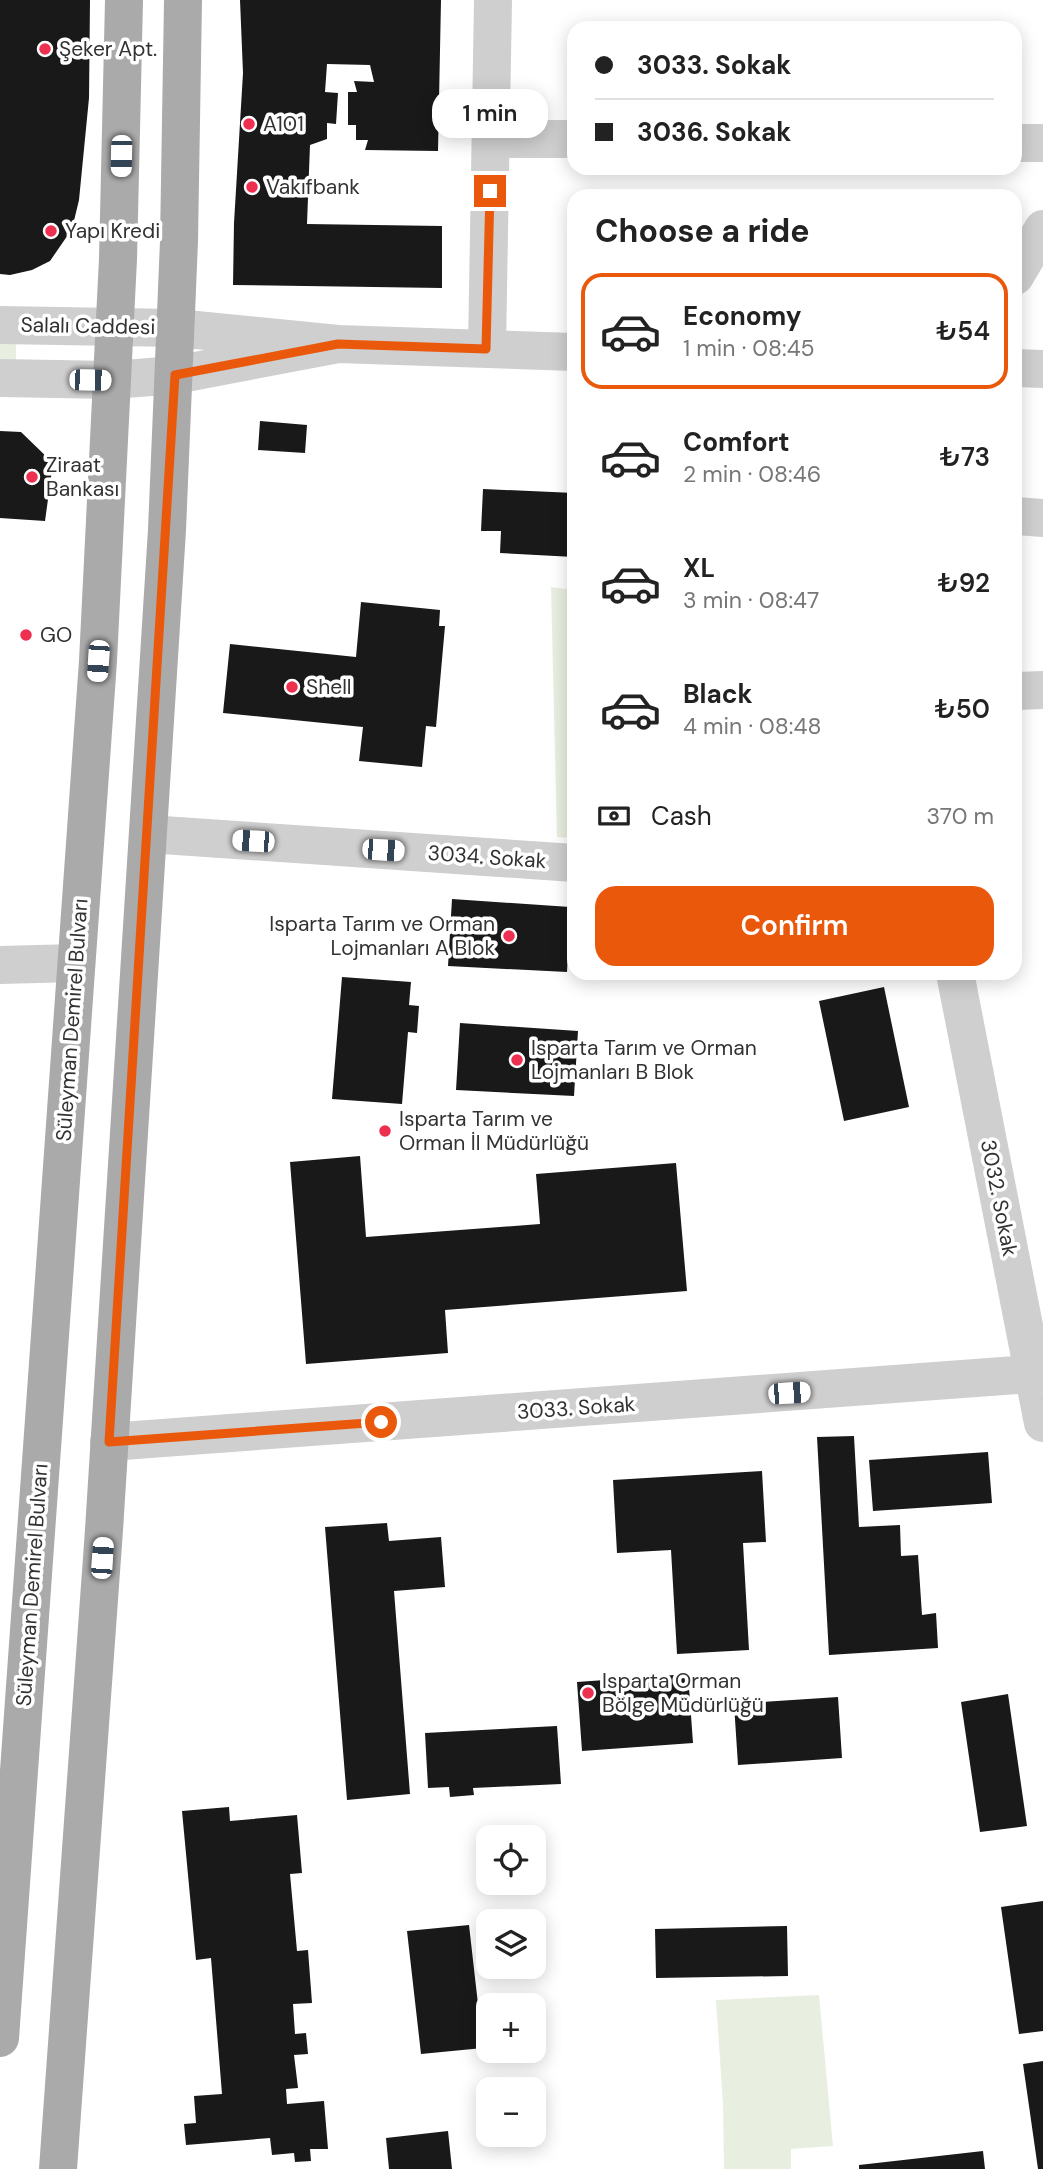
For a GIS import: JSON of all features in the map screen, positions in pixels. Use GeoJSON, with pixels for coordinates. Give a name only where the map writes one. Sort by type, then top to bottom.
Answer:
{"type":"FeatureCollection","features":[{"type":"Feature","properties":{"kind":"main road","name":"Süleyman Demirel Bulvarı"},"geometry":{"type":"LineString","coordinates":[[0,2038],[5,1899],[98,661],[113,380],[124,0]]}},
{"type":"Feature","properties":{"kind":"main road"},"geometry":{"type":"LineString","coordinates":[[58,2169],[109,1442],[175,375],[183,0]]}},
{"type":"Feature","properties":{"kind":"street"},"geometry":{"type":"LineString","coordinates":[[486,349],[493,0]]}},
{"type":"Feature","properties":{"kind":"street"},"geometry":{"type":"LineString","coordinates":[[491,139],[567,139]]}},
{"type":"Feature","properties":{"kind":"street"},"geometry":{"type":"LineString","coordinates":[[1022,143],[1043,143]]}},
{"type":"Feature","properties":{"kind":"street"},"geometry":{"type":"LineString","coordinates":[[1022,264],[1043,229]]}},
{"type":"Feature","properties":{"kind":"street","name":"Salalı Caddesi"},"geometry":{"type":"LineString","coordinates":[[0,325],[176,328],[338,344]]}},
{"type":"Feature","properties":{"kind":"street"},"geometry":{"type":"LineString","coordinates":[[0,378],[113,380],[175,375],[338,344],[567,352]]}},
{"type":"Feature","properties":{"kind":"street"},"geometry":{"type":"LineString","coordinates":[[1022,368],[1043,369]]}},
{"type":"Feature","properties":{"kind":"street"},"geometry":{"type":"LineString","coordinates":[[1022,516],[1043,518]]}},
{"type":"Feature","properties":{"kind":"street"},"geometry":{"type":"LineString","coordinates":[[1022,691],[1043,690]]}},
{"type":"Feature","properties":{"kind":"street","name":"3034. Sokak"},"geometry":{"type":"LineString","coordinates":[[148,834],[567,863]]}},
{"type":"Feature","properties":{"kind":"street"},"geometry":{"type":"LineString","coordinates":[[0,965],[76,963]]}},
{"type":"Feature","properties":{"kind":"street","name":"3032. Sokak"},"geometry":{"type":"LineString","coordinates":[[956,980],[1038,1374],[1043,1423]]}},
{"type":"Feature","properties":{"kind":"street","name":"3033. Sokak"},"geometry":{"type":"LineString","coordinates":[[109,1442],[1038,1374]]}},
{"type":"Feature","properties":{"kind":"green space"},"geometry":{"type":"Polygon","coordinates":[[[0,343],[16,343],[16,360],[0,360],[0,343]]]}},
{"type":"Feature","properties":{"kind":"green space"},"geometry":{"type":"Polygon","coordinates":[[[551,587],[567,589],[567,838],[557,837],[551,587]]]}},
{"type":"Feature","properties":{"kind":"green space"},"geometry":{"type":"Polygon","coordinates":[[[819,1995],[833,2146],[791,2149],[791,2169],[724,2169],[716,2000],[819,1995]]]}},
{"type":"Feature","properties":{"kind":"building"},"geometry":{"type":"Polygon","coordinates":[[[0,0],[90,0],[89,98],[79,200],[72,229],[50,261],[32,270],[10,275],[0,274],[0,0]]]}},
{"type":"Feature","properties":{"kind":"building"},"geometry":{"type":"Polygon","coordinates":[[[240,0],[441,0],[438,151],[365,150],[368,140],[356,140],[356,125],[348,125],[348,92],[357,92],[354,81],[374,82],[370,65],[327,64],[325,92],[338,93],[336,124],[327,123],[327,139],[310,145],[307,224],[442,226],[442,288],[233,285],[243,73],[240,0]]]}},
{"type":"Feature","properties":{"kind":"building"},"geometry":{"type":"Polygon","coordinates":[[[260,421],[307,425],[305,453],[258,450],[260,421]]]}},
{"type":"Feature","properties":{"kind":"building"},"geometry":{"type":"Polygon","coordinates":[[[0,431],[21,432],[53,463],[45,521],[0,518],[0,431]]]}},
{"type":"Feature","properties":{"kind":"building"},"geometry":{"type":"Polygon","coordinates":[[[483,489],[567,493],[567,557],[500,553],[501,531],[481,531],[483,489]]]}},
{"type":"Feature","properties":{"kind":"building"},"geometry":{"type":"Polygon","coordinates":[[[361,602],[440,610],[439,626],[445,626],[436,727],[426,726],[422,767],[359,761],[363,727],[223,713],[230,644],[356,657],[361,602]]]}},
{"type":"Feature","properties":{"kind":"building","name":"Isparta Tarım ve Orman Lojmanları A Blok"},"geometry":{"type":"Polygon","coordinates":[[[452,899],[567,907],[567,972],[448,966],[452,899]]]}},
{"type":"Feature","properties":{"kind":"building"},"geometry":{"type":"Polygon","coordinates":[[[342,977],[411,982],[409,1005],[419,1006],[417,1033],[408,1032],[402,1104],[332,1099],[342,977]]]}},
{"type":"Feature","properties":{"kind":"building"},"geometry":{"type":"Polygon","coordinates":[[[884,987],[909,1107],[844,1121],[819,1001],[884,987]]]}},
{"type":"Feature","properties":{"kind":"building","name":"Isparta Tarım ve Orman Lojmanları B Blok"},"geometry":{"type":"Polygon","coordinates":[[[460,1023],[578,1031],[574,1096],[456,1090],[460,1023]]]}},
{"type":"Feature","properties":{"kind":"building"},"geometry":{"type":"Polygon","coordinates":[[[360,1156],[366,1237],[540,1224],[536,1174],[676,1163],[687,1291],[445,1310],[448,1353],[306,1364],[290,1162],[360,1156]]]}},
{"type":"Feature","properties":{"kind":"building"},"geometry":{"type":"Polygon","coordinates":[[[854,1436],[859,1527],[900,1525],[901,1556],[918,1555],[922,1615],[936,1613],[938,1648],[829,1655],[817,1437],[854,1436]]]}},
{"type":"Feature","properties":{"kind":"building"},"geometry":{"type":"Polygon","coordinates":[[[988,1452],[992,1503],[873,1511],[869,1460],[988,1452]]]}},
{"type":"Feature","properties":{"kind":"building"},"geometry":{"type":"Polygon","coordinates":[[[762,1471],[766,1542],[743,1543],[749,1650],[677,1654],[671,1550],[617,1553],[613,1480],[762,1471]]]}},
{"type":"Feature","properties":{"kind":"building"},"geometry":{"type":"Polygon","coordinates":[[[387,1523],[389,1541],[441,1537],[445,1587],[394,1591],[410,1794],[347,1800],[325,1527],[387,1523]]]}},
{"type":"Feature","properties":{"kind":"building"},"geometry":{"type":"Polygon","coordinates":[[[688,1674],[693,1743],[582,1751],[577,1682],[688,1674]]]}},
{"type":"Feature","properties":{"kind":"building"},"geometry":{"type":"Polygon","coordinates":[[[1008,1694],[1027,1826],[980,1832],[961,1702],[1008,1694]]]}},
{"type":"Feature","properties":{"kind":"building"},"geometry":{"type":"Polygon","coordinates":[[[838,1697],[842,1758],[738,1765],[734,1704],[838,1697]]]}},
{"type":"Feature","properties":{"kind":"building"},"geometry":{"type":"Polygon","coordinates":[[[557,1726],[561,1784],[473,1788],[474,1795],[450,1797],[449,1787],[428,1788],[425,1733],[557,1726]]]}},
{"type":"Feature","properties":{"kind":"building"},"geometry":{"type":"Polygon","coordinates":[[[229,1807],[230,1821],[297,1815],[302,1873],[290,1874],[297,1951],[308,1950],[312,2003],[293,2004],[295,2034],[306,2033],[308,2054],[294,2055],[298,2088],[286,2089],[287,2104],[324,2101],[328,2149],[310,2149],[311,2161],[295,2162],[294,2153],[272,2155],[270,2138],[186,2145],[184,2124],[196,2123],[194,2096],[222,2094],[211,1958],[196,1960],[182,1811],[229,1807]]]}},
{"type":"Feature","properties":{"kind":"building"},"geometry":{"type":"Polygon","coordinates":[[[1043,1901],[1043,2031],[1019,2034],[1001,1907],[1043,1901]]]}},
{"type":"Feature","properties":{"kind":"building"},"geometry":{"type":"Polygon","coordinates":[[[469,1925],[477,1993],[476,2049],[421,2054],[407,1931],[469,1925]]]}},
{"type":"Feature","properties":{"kind":"building"},"geometry":{"type":"Polygon","coordinates":[[[787,1926],[788,1976],[656,1978],[655,1929],[787,1926]]]}},
{"type":"Feature","properties":{"kind":"building"},"geometry":{"type":"Polygon","coordinates":[[[1043,2061],[1043,2169],[1038,2169],[1023,2064],[1043,2061]]]}},
{"type":"Feature","properties":{"kind":"building"},"geometry":{"type":"Polygon","coordinates":[[[448,2131],[452,2169],[389,2169],[386,2138],[448,2131]]]}},
{"type":"Feature","properties":{"kind":"building"},"geometry":{"type":"Polygon","coordinates":[[[983,2151],[985,2169],[859,2169],[859,2165],[983,2151]]]}},
{"type":"Feature","properties":{"kind":"place","name":"Şeker Apt."},"geometry":{"type":"Point","coordinates":[45,49]}},
{"type":"Feature","properties":{"kind":"place","name":"A101"},"geometry":{"type":"Point","coordinates":[249,124]}},
{"type":"Feature","properties":{"kind":"place","name":"Vakıfbank"},"geometry":{"type":"Point","coordinates":[252,187]}},
{"type":"Feature","properties":{"kind":"place","name":"Yapı Kredi"},"geometry":{"type":"Point","coordinates":[51,231]}},
{"type":"Feature","properties":{"kind":"place","name":"Ziraat Bankası"},"geometry":{"type":"Point","coordinates":[32,477]}},
{"type":"Feature","properties":{"kind":"place","name":"GO"},"geometry":{"type":"Point","coordinates":[26,635]}},
{"type":"Feature","properties":{"kind":"place","name":"Shell"},"geometry":{"type":"Point","coordinates":[292,687]}},
{"type":"Feature","properties":{"kind":"place","name":"Isparta Tarım ve Orman Lojmanları A Blok"},"geometry":{"type":"Point","coordinates":[509,936]}},
{"type":"Feature","properties":{"kind":"place","name":"Isparta Tarım ve Orman Lojmanları B Blok"},"geometry":{"type":"Point","coordinates":[517,1060]}},
{"type":"Feature","properties":{"kind":"place","name":"Isparta Tarım ve Orman İl Müdürlüğü"},"geometry":{"type":"Point","coordinates":[385,1131]}},
{"type":"Feature","properties":{"kind":"place","name":"Isparta Orman Bölge Müdürlüğü"},"geometry":{"type":"Point","coordinates":[588,1693]}},
{"type":"Feature","properties":{"kind":"route"},"geometry":{"type":"LineString","coordinates":[[381,1422],[109,1442],[175,375],[338,344],[486,349],[490,191]]}}]}
